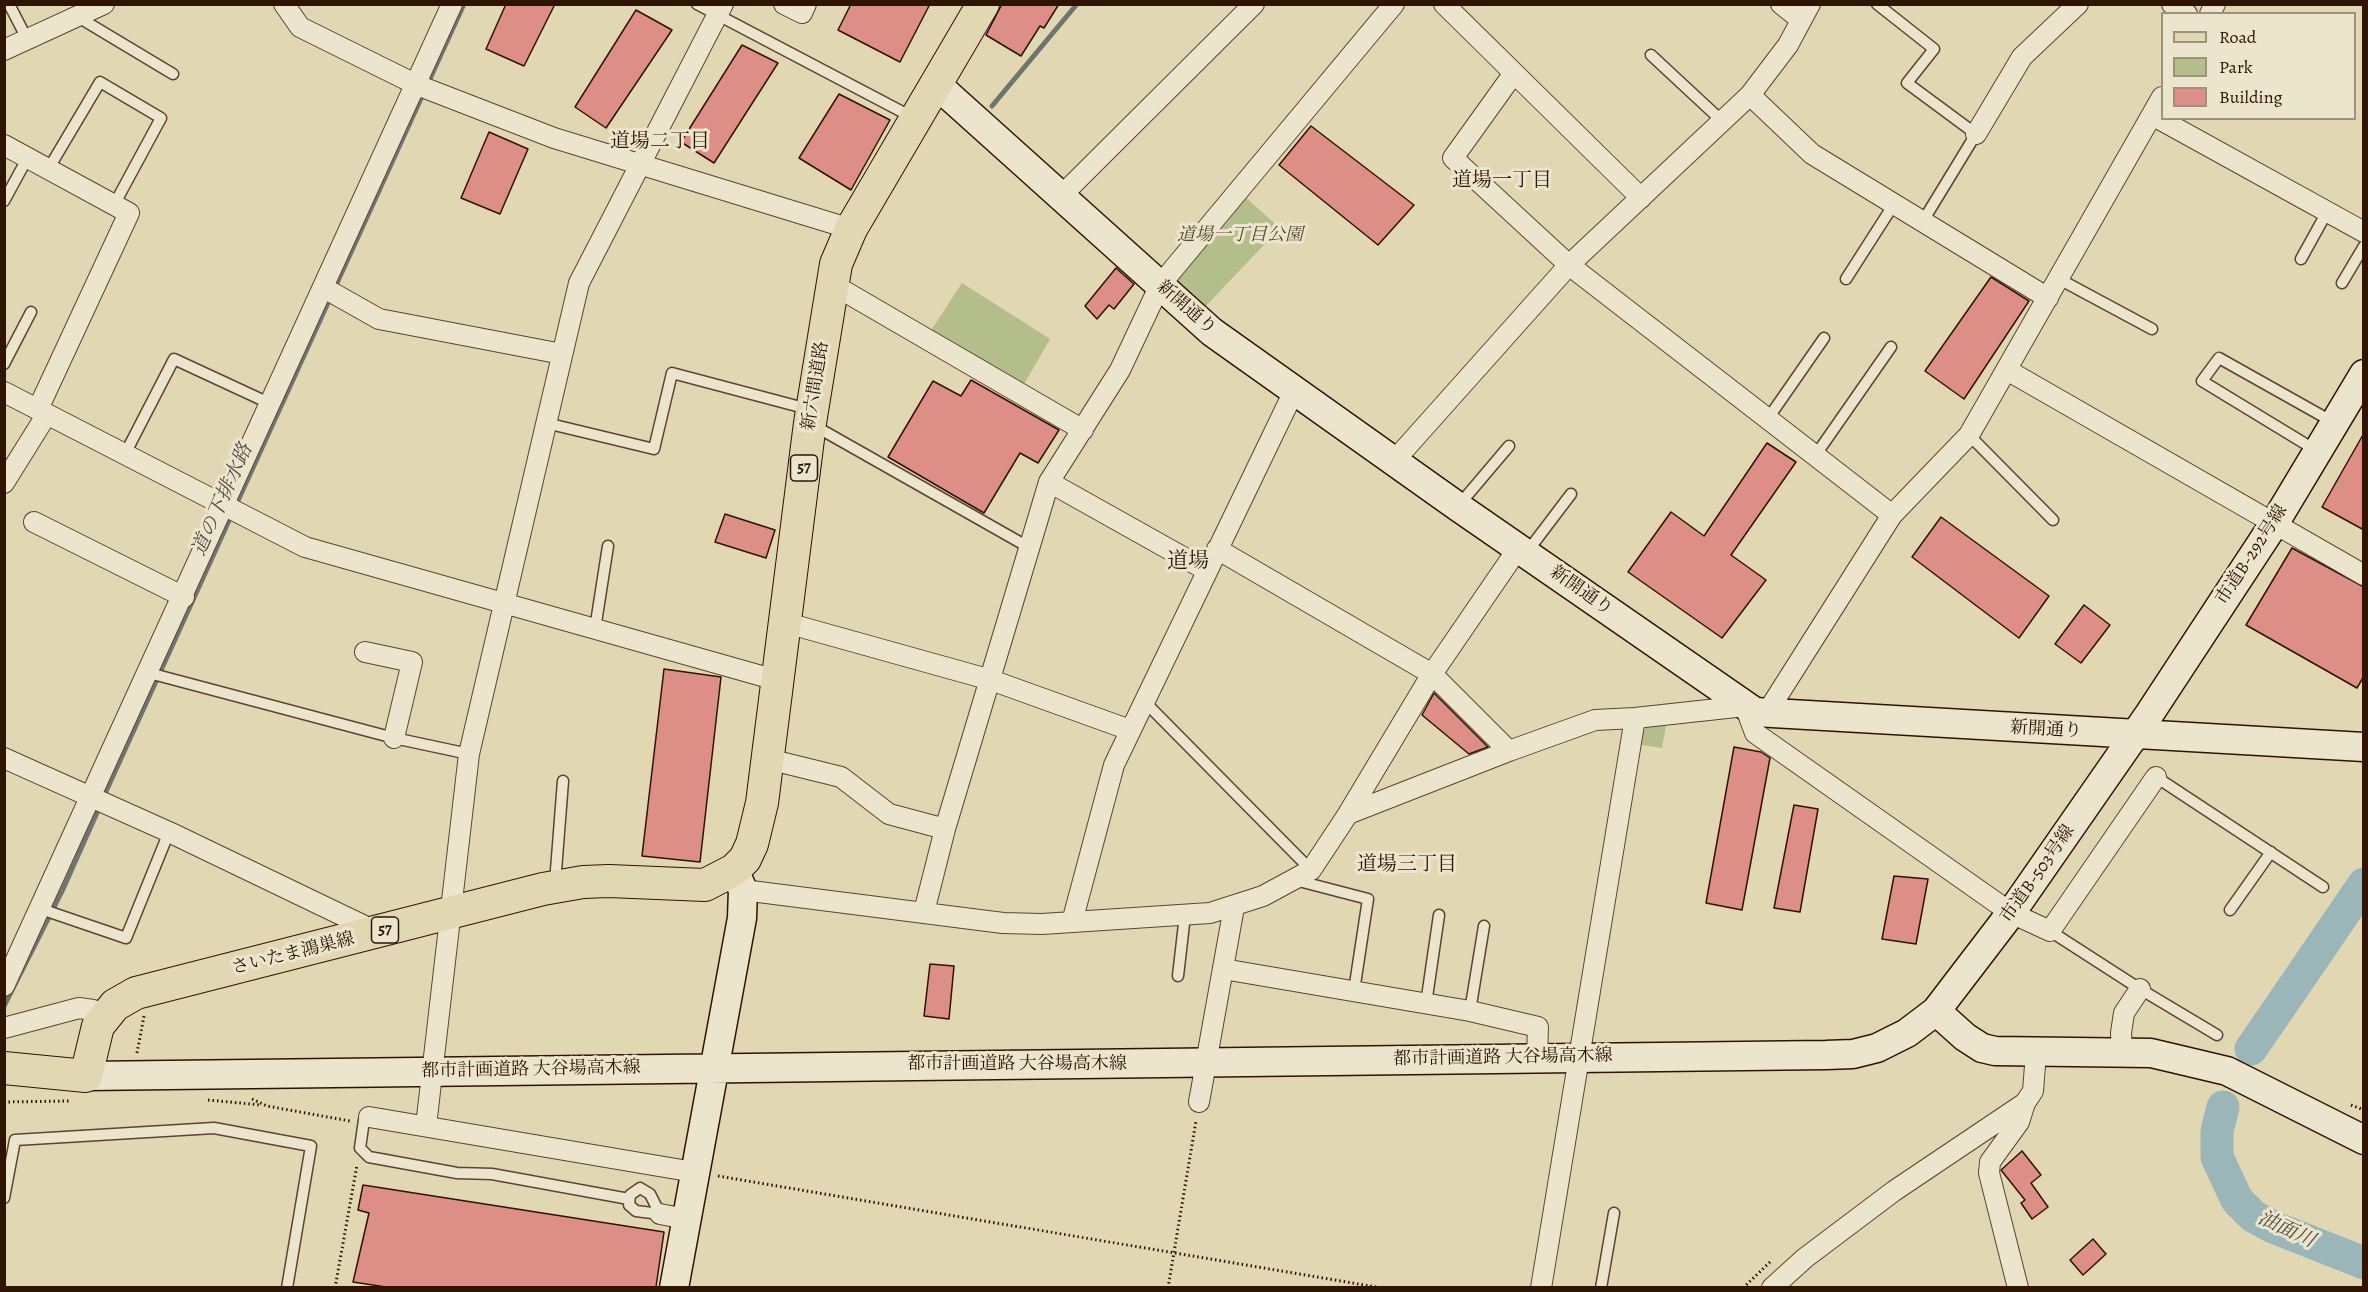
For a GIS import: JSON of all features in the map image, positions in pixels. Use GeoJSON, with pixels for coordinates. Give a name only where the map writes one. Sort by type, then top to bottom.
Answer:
{"type":"FeatureCollection","features":[{"type":"Feature","properties":{"kind":"main road","name":"新六間道路"},"geometry":{"type":"LineString","coordinates":[[738,880],[752,844],[762,803],[783,622],[811,416],[832,284],[842,248],[983,4]]}},
{"type":"Feature","properties":{"kind":"main road","name":"さいたま鴻巣線"},"geometry":{"type":"LineString","coordinates":[[83,1088],[98,1026],[124,998],[148,990],[555,887],[609,881],[705,885],[738,880]]}},
{"type":"Feature","properties":{"kind":"main road"},"geometry":{"type":"LineString","coordinates":[[4,1068],[83,1088]]}},
{"type":"Feature","properties":{"kind":"street"},"geometry":{"type":"LineString","coordinates":[[4,986],[184,597],[452,4]]}},
{"type":"Feature","properties":{"kind":"street"},"geometry":{"type":"LineString","coordinates":[[784,4],[802,13],[806,4]]}},
{"type":"Feature","properties":{"kind":"street"},"geometry":{"type":"LineString","coordinates":[[1061,196],[1254,4]]}},
{"type":"Feature","properties":{"kind":"street"},"geometry":{"type":"LineString","coordinates":[[924,912],[945,829],[1049,483],[1120,370],[1160,285],[1394,4]]}},
{"type":"Feature","properties":{"kind":"street"},"geometry":{"type":"LineString","coordinates":[[1444,4],[1641,198]]}},
{"type":"Feature","properties":{"kind":"street"},"geometry":{"type":"LineString","coordinates":[[1394,461],[1569,265],[1750,95],[1788,45],[1806,12],[1781,4]]}},
{"type":"Feature","properties":{"kind":"street"},"geometry":{"type":"LineString","coordinates":[[1976,134],[2022,57],[2078,4]]}},
{"type":"Feature","properties":{"kind":"street"},"geometry":{"type":"LineString","coordinates":[[286,5],[300,27],[417,85],[554,138],[851,229]]}},
{"type":"Feature","properties":{"kind":"street"},"geometry":{"type":"LineString","coordinates":[[4,50],[91,9]]}},
{"type":"Feature","properties":{"kind":"street"},"geometry":{"type":"LineString","coordinates":[[426,1126],[469,754],[579,283],[720,10]]}},
{"type":"Feature","properties":{"kind":"street"},"geometry":{"type":"LineString","coordinates":[[1514,73],[1452,158],[1569,265],[1893,515]]}},
{"type":"Feature","properties":{"kind":"street","name":"新開通り"},"geometry":{"type":"LineString","coordinates":[[936,84],[1191,315],[1457,506],[1755,710],[2364,747]]}},
{"type":"Feature","properties":{"kind":"street"},"geometry":{"type":"LineString","coordinates":[[1750,95],[1812,154],[2048,298]]}},
{"type":"Feature","properties":{"kind":"street"},"geometry":{"type":"LineString","coordinates":[[2156,777],[2050,931],[2011,913],[1755,733],[1755,710],[1893,515],[1969,435],[2161,100]]}},
{"type":"Feature","properties":{"kind":"street"},"geometry":{"type":"LineString","coordinates":[[2152,115],[2364,232]]}},
{"type":"Feature","properties":{"kind":"street"},"geometry":{"type":"LineString","coordinates":[[4,144],[129,213],[43,412],[4,483]]}},
{"type":"Feature","properties":{"kind":"street"},"geometry":{"type":"LineString","coordinates":[[832,284],[1083,430]]}},
{"type":"Feature","properties":{"kind":"street"},"geometry":{"type":"LineString","coordinates":[[324,288],[379,319],[562,354]]}},
{"type":"Feature","properties":{"kind":"street"},"geometry":{"type":"LineString","coordinates":[[2007,370],[2364,575]]}},
{"type":"Feature","properties":{"kind":"street","name":"市道B-292号線"},"geometry":{"type":"LineString","coordinates":[[2136,733],[2274,524],[2317,451],[2346,409],[2364,374]]}},
{"type":"Feature","properties":{"kind":"street"},"geometry":{"type":"LineString","coordinates":[[1072,922],[1114,765],[1295,389]]}},
{"type":"Feature","properties":{"kind":"street"},"geometry":{"type":"LineString","coordinates":[[4,392],[304,547],[776,680]]}},
{"type":"Feature","properties":{"kind":"street"},"geometry":{"type":"LineString","coordinates":[[1049,483],[1206,570]]}},
{"type":"Feature","properties":{"kind":"street"},"geometry":{"type":"LineString","coordinates":[[34,522],[184,597]]}},
{"type":"Feature","properties":{"kind":"street"},"geometry":{"type":"LineString","coordinates":[[1217,549],[1432,674],[1509,751]]}},
{"type":"Feature","properties":{"kind":"street"},"geometry":{"type":"LineString","coordinates":[[674,1287],[673,1217],[694,1172],[742,918],[738,880],[1003,923],[1072,922],[1185,915],[1210,913],[1234,907],[1295,880],[1311,870],[1348,814],[1432,674],[1523,550]]}},
{"type":"Feature","properties":{"kind":"street"},"geometry":{"type":"LineString","coordinates":[[783,622],[990,680],[1130,730]]}},
{"type":"Feature","properties":{"kind":"street"},"geometry":{"type":"LineString","coordinates":[[365,651],[412,662],[394,738]]}},
{"type":"Feature","properties":{"kind":"street"},"geometry":{"type":"LineString","coordinates":[[1348,814],[1594,720],[1755,710]]}},
{"type":"Feature","properties":{"kind":"street"},"geometry":{"type":"LineString","coordinates":[[1541,1287],[1577,1056],[1635,718]]}},
{"type":"Feature","properties":{"kind":"street","name":"市道B-503号線"},"geometry":{"type":"LineString","coordinates":[[1936,1011],[2011,913],[2136,733]]}},
{"type":"Feature","properties":{"kind":"street"},"geometry":{"type":"LineString","coordinates":[[4,758],[169,832],[377,932]]}},
{"type":"Feature","properties":{"kind":"street"},"geometry":{"type":"LineString","coordinates":[[768,759],[841,777],[889,814],[945,829]]}},
{"type":"Feature","properties":{"kind":"street"},"geometry":{"type":"LineString","coordinates":[[1199,1102],[1234,907]]}},
{"type":"Feature","properties":{"kind":"street"},"geometry":{"type":"LineString","coordinates":[[1223,969],[1470,1011],[1538,1027],[1537,1057]]}},
{"type":"Feature","properties":{"kind":"street"},"geometry":{"type":"LineString","coordinates":[[2122,1052],[2121,1033],[2124,1013],[2140,989]]}},
{"type":"Feature","properties":{"kind":"street"},"geometry":{"type":"LineString","coordinates":[[4,1028],[79,1008],[93,1010],[105,1017]]}},
{"type":"Feature","properties":{"kind":"street"},"geometry":{"type":"LineString","coordinates":[[1936,1011],[1982,1048],[2007,1053],[2151,1053],[2227,1071],[2364,1140]]}},
{"type":"Feature","properties":{"kind":"street","name":"都市計画道路 大谷場高木線"},"geometry":{"type":"LineString","coordinates":[[83,1088],[434,1072],[1853,1054],[1877,1048],[1907,1033],[1936,1011]]}},
{"type":"Feature","properties":{"kind":"street"},"geometry":{"type":"LineString","coordinates":[[2018,1287],[1989,1173],[1990,1162],[2019,1122],[2025,1103],[2033,1091],[2036,1053]]}},
{"type":"Feature","properties":{"kind":"street"},"geometry":{"type":"LineString","coordinates":[[1772,1287],[1805,1258],[1894,1191],[2025,1103]]}},
{"type":"Feature","properties":{"kind":"street"},"geometry":{"type":"LineString","coordinates":[[369,1117],[694,1172]]}},
{"type":"Feature","properties":{"kind":"lane"},"geometry":{"type":"LineString","coordinates":[[9,4],[27,39]]}},
{"type":"Feature","properties":{"kind":"lane"},"geometry":{"type":"LineString","coordinates":[[697,4],[720,10],[916,119]]}},
{"type":"Feature","properties":{"kind":"lane"},"geometry":{"type":"LineString","coordinates":[[1877,4],[1934,49],[1907,83],[1976,134],[1923,222]]}},
{"type":"Feature","properties":{"kind":"lane"},"geometry":{"type":"LineString","coordinates":[[91,9],[173,74]]}},
{"type":"Feature","properties":{"kind":"lane"},"geometry":{"type":"LineString","coordinates":[[1652,56],[1722,121]]}},
{"type":"Feature","properties":{"kind":"lane"},"geometry":{"type":"LineString","coordinates":[[49,168],[100,82],[161,118],[114,205]]}},
{"type":"Feature","properties":{"kind":"lane"},"geometry":{"type":"LineString","coordinates":[[4,201],[28,157]]}},
{"type":"Feature","properties":{"kind":"lane"},"geometry":{"type":"LineString","coordinates":[[1846,279],[1894,204]]}},
{"type":"Feature","properties":{"kind":"lane"},"geometry":{"type":"LineString","coordinates":[[2301,259],[2327,212]]}},
{"type":"Feature","properties":{"kind":"lane"},"geometry":{"type":"LineString","coordinates":[[2342,283],[2364,246]]}},
{"type":"Feature","properties":{"kind":"lane"},"geometry":{"type":"LineString","coordinates":[[2059,279],[2152,329]]}},
{"type":"Feature","properties":{"kind":"lane"},"geometry":{"type":"LineString","coordinates":[[4,364],[31,312]]}},
{"type":"Feature","properties":{"kind":"lane"},"geometry":{"type":"LineString","coordinates":[[1767,420],[1824,338]]}},
{"type":"Feature","properties":{"kind":"lane"},"geometry":{"type":"LineString","coordinates":[[1815,456],[1892,347]]}},
{"type":"Feature","properties":{"kind":"lane"},"geometry":{"type":"LineString","coordinates":[[2317,451],[2202,381],[2219,358],[2346,409]]}},
{"type":"Feature","properties":{"kind":"lane"},"geometry":{"type":"LineString","coordinates":[[125,454],[174,359],[272,404]]}},
{"type":"Feature","properties":{"kind":"lane"},"geometry":{"type":"LineString","coordinates":[[546,423],[654,449],[672,373],[811,416],[1029,548]]}},
{"type":"Feature","properties":{"kind":"lane"},"geometry":{"type":"LineString","coordinates":[[1969,435],[2053,520]]}},
{"type":"Feature","properties":{"kind":"lane"},"geometry":{"type":"LineString","coordinates":[[1457,506],[1509,446]]}},
{"type":"Feature","properties":{"kind":"lane"},"geometry":{"type":"LineString","coordinates":[[1523,550],[1570,494]]}},
{"type":"Feature","properties":{"kind":"lane"},"geometry":{"type":"LineString","coordinates":[[595,629],[608,546]]}},
{"type":"Feature","properties":{"kind":"lane"},"geometry":{"type":"LineString","coordinates":[[149,673],[394,738],[469,754]]}},
{"type":"Feature","properties":{"kind":"lane"},"geometry":{"type":"LineString","coordinates":[[1144,701],[1311,870]]}},
{"type":"Feature","properties":{"kind":"lane"},"geometry":{"type":"LineString","coordinates":[[2156,777],[2323,887]]}},
{"type":"Feature","properties":{"kind":"lane"},"geometry":{"type":"LineString","coordinates":[[555,887],[563,781]]}},
{"type":"Feature","properties":{"kind":"lane"},"geometry":{"type":"LineString","coordinates":[[41,909],[126,938],[169,832]]}},
{"type":"Feature","properties":{"kind":"lane"},"geometry":{"type":"LineString","coordinates":[[2230,910],[2271,852]]}},
{"type":"Feature","properties":{"kind":"lane"},"geometry":{"type":"LineString","coordinates":[[1295,880],[1368,899],[1354,991]]}},
{"type":"Feature","properties":{"kind":"lane"},"geometry":{"type":"LineString","coordinates":[[1178,976],[1185,915]]}},
{"type":"Feature","properties":{"kind":"lane"},"geometry":{"type":"LineString","coordinates":[[1426,1004],[1439,915]]}},
{"type":"Feature","properties":{"kind":"lane"},"geometry":{"type":"LineString","coordinates":[[1470,1011],[1484,926]]}},
{"type":"Feature","properties":{"kind":"lane"},"geometry":{"type":"LineString","coordinates":[[2050,931],[2217,1035]]}},
{"type":"Feature","properties":{"kind":"lane"},"geometry":{"type":"LineString","coordinates":[[369,1117],[364,1120],[360,1148],[369,1157],[457,1173],[492,1174],[629,1199]]}},
{"type":"Feature","properties":{"kind":"lane"},"geometry":{"type":"LineString","coordinates":[[4,1198],[15,1140],[214,1128],[311,1146],[287,1287]]}},
{"type":"Feature","properties":{"kind":"lane"},"geometry":{"type":"LineString","coordinates":[[634,1190],[646,1191],[673,1217],[632,1209],[629,1199],[634,1190]]}},
{"type":"Feature","properties":{"kind":"lane"},"geometry":{"type":"LineString","coordinates":[[1601,1287],[1614,1213]]}},
{"type":"Feature","properties":{"kind":"path"},"geometry":{"type":"LineString","coordinates":[[136,1058],[148,990]]}},
{"type":"Feature","properties":{"kind":"path"},"geometry":{"type":"LineString","coordinates":[[4,1102],[83,1088]]}},
{"type":"Feature","properties":{"kind":"path"},"geometry":{"type":"LineString","coordinates":[[198,1099],[266,1106]]}},
{"type":"Feature","properties":{"kind":"path"},"geometry":{"type":"LineString","coordinates":[[1168,1287],[1199,1102]]}},
{"type":"Feature","properties":{"kind":"path"},"geometry":{"type":"LineString","coordinates":[[335,1287],[360,1148]]}},
{"type":"Feature","properties":{"kind":"path"},"geometry":{"type":"LineString","coordinates":[[694,1172],[1382,1287]]}},
{"type":"Feature","properties":{"kind":"green space","name":"道場一丁目公園"},"geometry":{"type":"Polygon","coordinates":[[[1244,196],[1280,228],[1201,311],[1177,287],[1177,273],[1244,196]]]}},
{"type":"Feature","properties":{"kind":"green space"},"geometry":{"type":"Polygon","coordinates":[[[962,283],[1050,339],[1023,386],[930,332],[962,283]]]}},
{"type":"Feature","properties":{"kind":"green space"},"geometry":{"type":"Polygon","coordinates":[[[1667,719],[1662,748],[1636,744],[1639,734],[1648,726],[1667,719]]]}},
{"type":"Feature","properties":{"kind":"building"},"geometry":{"type":"Polygon","coordinates":[[[506,4],[555,4],[524,66],[486,49],[506,4]]]}},
{"type":"Feature","properties":{"kind":"building"},"geometry":{"type":"Polygon","coordinates":[[[851,4],[930,4],[900,62],[838,30],[851,4]]]}},
{"type":"Feature","properties":{"kind":"building"},"geometry":{"type":"Polygon","coordinates":[[[1002,4],[1059,4],[1044,28],[1040,26],[1021,56],[986,35],[1002,4]]]}},
{"type":"Feature","properties":{"kind":"building"},"geometry":{"type":"Polygon","coordinates":[[[636,10],[672,30],[606,128],[575,107],[636,10]]]}},
{"type":"Feature","properties":{"kind":"building"},"geometry":{"type":"Polygon","coordinates":[[[742,45],[778,63],[714,163],[681,142],[742,45]]]}},
{"type":"Feature","properties":{"kind":"building"},"geometry":{"type":"Polygon","coordinates":[[[839,94],[890,120],[851,190],[799,158],[839,94]]]}},
{"type":"Feature","properties":{"kind":"building"},"geometry":{"type":"Polygon","coordinates":[[[1311,126],[1414,205],[1378,245],[1279,165],[1311,126]]]}},
{"type":"Feature","properties":{"kind":"building"},"geometry":{"type":"Polygon","coordinates":[[[489,132],[528,149],[500,214],[461,198],[489,132]]]}},
{"type":"Feature","properties":{"kind":"building"},"geometry":{"type":"Polygon","coordinates":[[[1116,268],[1134,284],[1114,309],[1109,305],[1097,319],[1085,306],[1116,268]]]}},
{"type":"Feature","properties":{"kind":"building"},"geometry":{"type":"Polygon","coordinates":[[[1991,277],[2029,301],[1964,399],[1925,371],[1991,277]]]}},
{"type":"Feature","properties":{"kind":"building"},"geometry":{"type":"Polygon","coordinates":[[[971,380],[1059,430],[1038,463],[1020,453],[984,513],[888,457],[933,381],[961,396],[971,380]]]}},
{"type":"Feature","properties":{"kind":"building"},"geometry":{"type":"Polygon","coordinates":[[[2364,433],[2364,530],[2322,507],[2364,433]]]}},
{"type":"Feature","properties":{"kind":"building"},"geometry":{"type":"Polygon","coordinates":[[[1767,443],[1796,462],[1731,555],[1766,580],[1722,638],[1628,572],[1671,512],[1704,536],[1767,443]]]}},
{"type":"Feature","properties":{"kind":"building"},"geometry":{"type":"Polygon","coordinates":[[[725,514],[775,530],[766,558],[715,542],[725,514]]]}},
{"type":"Feature","properties":{"kind":"building"},"geometry":{"type":"Polygon","coordinates":[[[1941,517],[2049,596],[2019,638],[1912,557],[1941,517]]]}},
{"type":"Feature","properties":{"kind":"building"},"geometry":{"type":"Polygon","coordinates":[[[2292,548],[2364,587],[2364,676],[2357,688],[2246,625],[2292,548]]]}},
{"type":"Feature","properties":{"kind":"building"},"geometry":{"type":"Polygon","coordinates":[[[2084,605],[2110,625],[2081,663],[2055,644],[2084,605]]]}},
{"type":"Feature","properties":{"kind":"building"},"geometry":{"type":"Polygon","coordinates":[[[664,669],[721,677],[700,862],[642,856],[664,669]]]}},
{"type":"Feature","properties":{"kind":"building"},"geometry":{"type":"Polygon","coordinates":[[[1434,693],[1488,747],[1469,754],[1422,715],[1434,693]]]}},
{"type":"Feature","properties":{"kind":"building"},"geometry":{"type":"Polygon","coordinates":[[[1734,747],[1761,752],[1770,758],[1742,910],[1706,903],[1734,747]]]}},
{"type":"Feature","properties":{"kind":"building"},"geometry":{"type":"Polygon","coordinates":[[[1794,805],[1818,809],[1800,912],[1774,908],[1794,805]]]}},
{"type":"Feature","properties":{"kind":"building"},"geometry":{"type":"Polygon","coordinates":[[[1894,876],[1928,879],[1916,944],[1882,939],[1894,876]]]}},
{"type":"Feature","properties":{"kind":"building"},"geometry":{"type":"Polygon","coordinates":[[[930,964],[954,966],[949,1019],[924,1016],[930,964]]]}},
{"type":"Feature","properties":{"kind":"building"},"geometry":{"type":"Polygon","coordinates":[[[2022,1151],[2041,1175],[2031,1183],[2048,1207],[2032,1219],[2021,1203],[2025,1200],[2001,1170],[2022,1151]]]}},
{"type":"Feature","properties":{"kind":"building"},"geometry":{"type":"Polygon","coordinates":[[[363,1185],[664,1232],[656,1287],[386,1287],[353,1282],[369,1213],[358,1210],[363,1185]]]}},
{"type":"Feature","properties":{"kind":"building"},"geometry":{"type":"Polygon","coordinates":[[[2093,1239],[2106,1254],[2083,1275],[2070,1260],[2093,1239]]]}},
{"type":"Feature","properties":{"kind":"waterway","name":"道の下排水路"},"geometry":{"type":"LineString","coordinates":[[236,505],[464,4]]}},
{"type":"Feature","properties":{"kind":"waterway"},"geometry":{"type":"LineString","coordinates":[[992,106],[1077,4]]}},
{"type":"Feature","properties":{"kind":"waterway","name":"道の下排水路"},"geometry":{"type":"LineString","coordinates":[[103,798],[232,514]]}},
{"type":"Feature","properties":{"kind":"waterway","name":"道の下排水路"},"geometry":{"type":"LineString","coordinates":[[4,1006],[63,889],[100,806]]}},
{"type":"Feature","properties":{"kind":"waterway","name":"油面川"},"geometry":{"type":"LineString","coordinates":[[2251,1049],[2364,884]]}},
{"type":"Feature","properties":{"kind":"waterway","name":"油面川"},"geometry":{"type":"LineString","coordinates":[[2223,1107],[2217,1131],[2217,1157],[2237,1200],[2253,1216],[2273,1227],[2364,1263]]}},
{"type":"Feature","properties":{"kind":"district","name":"道場二丁目"},"geometry":{"type":"Point","coordinates":[660,142]}},
{"type":"Feature","properties":{"kind":"district","name":"道場一丁目"},"geometry":{"type":"Point","coordinates":[1502,181]}},
{"type":"Feature","properties":{"kind":"district","name":"道場"},"geometry":{"type":"Point","coordinates":[1188,562]}},
{"type":"Feature","properties":{"kind":"district","name":"道場三丁目"},"geometry":{"type":"Point","coordinates":[1407,865]}}]}
